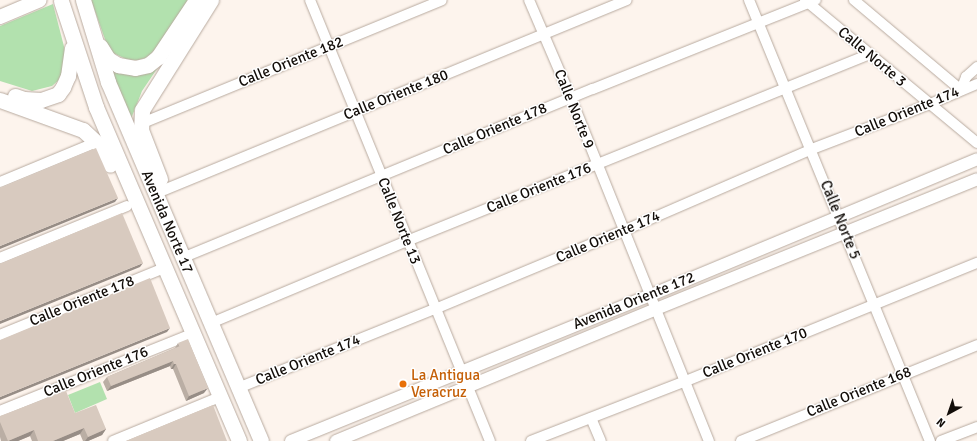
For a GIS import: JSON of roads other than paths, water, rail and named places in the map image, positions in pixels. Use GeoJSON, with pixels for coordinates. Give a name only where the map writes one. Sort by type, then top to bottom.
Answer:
{"type":"FeatureCollection","features":[{"type":"Feature","properties":{"kind":"main road"},"geometry":{"type":"LineString","coordinates":[[0,17],[40,0]]}},
{"type":"Feature","properties":{"kind":"main road","name":"Avenida Norte 17"},"geometry":{"type":"LineString","coordinates":[[83,0],[108,82],[261,441]]}},
{"type":"Feature","properties":{"kind":"main road"},"geometry":{"type":"LineString","coordinates":[[94,35],[104,54],[112,62],[129,68],[142,67],[158,57],[196,0]]}},
{"type":"Feature","properties":{"kind":"main road"},"geometry":{"type":"LineString","coordinates":[[182,258],[182,236],[144,139],[140,124],[141,115],[144,106],[211,0]]}},
{"type":"Feature","properties":{"kind":"main road","name":"Avenida Norte 17"},"geometry":{"type":"LineString","coordinates":[[61,1],[96,107],[239,441]]}},
{"type":"Feature","properties":{"kind":"main road"},"geometry":{"type":"LineString","coordinates":[[0,90],[34,100],[47,99],[58,94],[63,88],[70,70],[72,37]]}},
{"type":"Feature","properties":{"kind":"main road"},"geometry":{"type":"LineString","coordinates":[[0,100],[77,126],[97,142],[104,152],[148,250],[164,268]]}},
{"type":"Feature","properties":{"kind":"street","name":"Calle Norte 13"},"geometry":{"type":"LineString","coordinates":[[310,0],[407,241],[490,441]]}},
{"type":"Feature","properties":{"kind":"street","name":"Calle Oriente 182"},"geometry":{"type":"LineString","coordinates":[[140,124],[442,0]]}},
{"type":"Feature","properties":{"kind":"street","name":"Calle Norte 9"},"geometry":{"type":"LineString","coordinates":[[529,0],[542,34],[571,98],[709,441]]}},
{"type":"Feature","properties":{"kind":"street","name":"Calle Oriente 180"},"geometry":{"type":"LineString","coordinates":[[164,190],[627,0]]}},
{"type":"Feature","properties":{"kind":"street","name":"Calle Norte 5"},"geometry":{"type":"LineString","coordinates":[[749,0],[812,150],[930,441]]}},
{"type":"Feature","properties":{"kind":"street"},"geometry":{"type":"LineString","coordinates":[[854,0],[961,90],[966,77],[977,67]]}},
{"type":"Feature","properties":{"kind":"street","name":"Calle Oriente 178"},"geometry":{"type":"LineString","coordinates":[[182,258],[810,1]]}},
{"type":"Feature","properties":{"kind":"street","name":"Calle Norte 3"},"geometry":{"type":"LineString","coordinates":[[810,1],[869,54],[977,143]]}},
{"type":"Feature","properties":{"kind":"street","name":"Calle Oriente 176"},"geometry":{"type":"LineString","coordinates":[[211,323],[407,241],[869,54]]}},
{"type":"Feature","properties":{"kind":"street","name":"Calle Oriente 174"},"geometry":{"type":"LineString","coordinates":[[238,388],[435,309],[812,150],[977,84]]}},
{"type":"Feature","properties":{"kind":"street"},"geometry":{"type":"LineString","coordinates":[[0,182],[97,142]]}},
{"type":"Feature","properties":{"kind":"street","name":"Avenida Oriente 172"},"geometry":{"type":"LineString","coordinates":[[291,441],[651,295],[977,159]]}},
{"type":"Feature","properties":{"kind":"street","name":"Avenida Oriente 172"},"geometry":{"type":"LineString","coordinates":[[336,441],[977,179]]}},
{"type":"Feature","properties":{"kind":"street"},"geometry":{"type":"LineString","coordinates":[[0,258],[127,206]]}},
{"type":"Feature","properties":{"kind":"street","name":"Calle Oriente 170"},"geometry":{"type":"LineString","coordinates":[[538,440],[874,306],[977,263]]}},
{"type":"Feature","properties":{"kind":"street","name":"Calle Oriente 178"},"geometry":{"type":"LineString","coordinates":[[0,335],[164,268]]}},
{"type":"Feature","properties":{"kind":"street","name":"Calle Oriente 176"},"geometry":{"type":"LineString","coordinates":[[0,411],[192,334]]}},
{"type":"Feature","properties":{"kind":"street","name":"Calle Oriente 168"},"geometry":{"type":"LineString","coordinates":[[741,441],[902,374],[977,345]]}},
{"type":"Feature","properties":{"kind":"street"},"geometry":{"type":"LineString","coordinates":[[113,441],[220,397]]}},
{"type":"Feature","properties":{"kind":"street"},"geometry":{"type":"LineString","coordinates":[[591,418],[601,441]]}},
{"type":"Feature","properties":{"kind":"street"},"geometry":{"type":"LineString","coordinates":[[941,441],[977,427]]}},
{"type":"Feature","properties":{"kind":"place","name":"La Antigua Veracruz"},"geometry":{"type":"Point","coordinates":[403,384]}}]}
